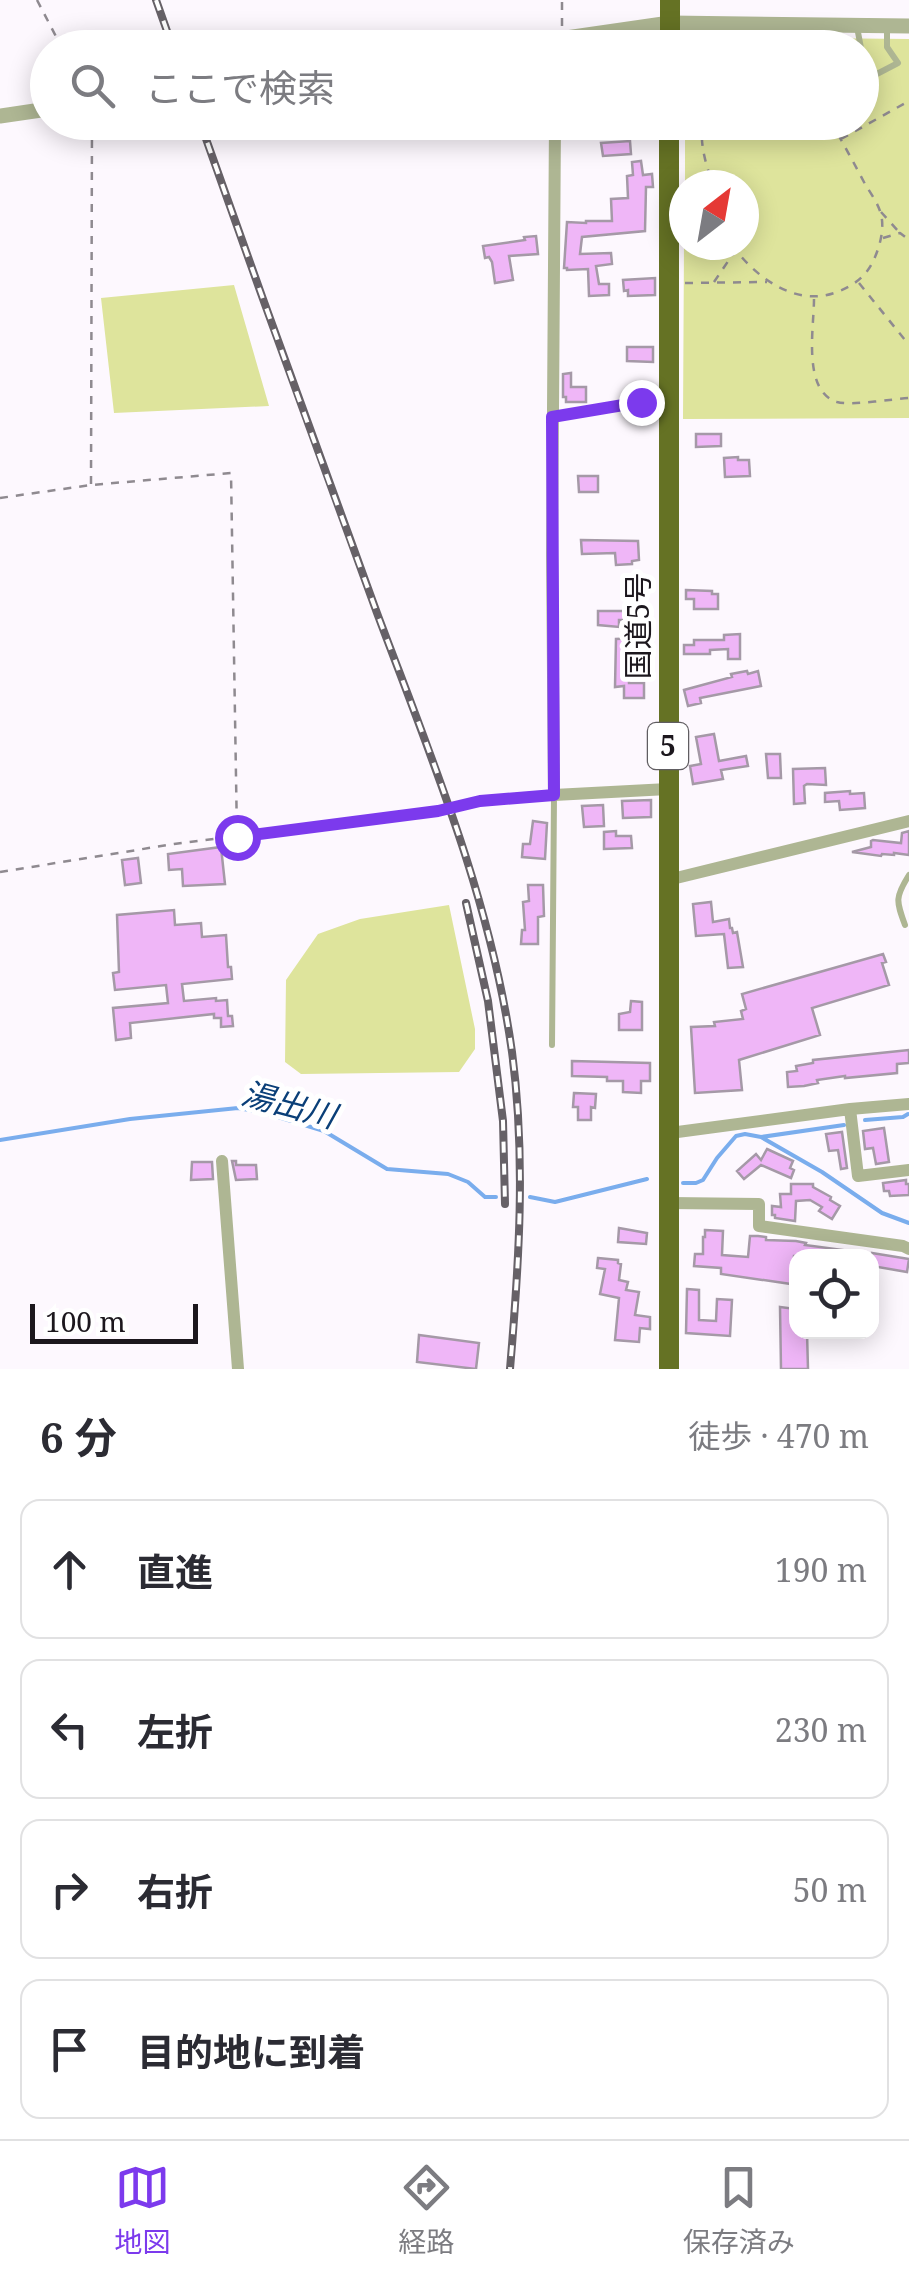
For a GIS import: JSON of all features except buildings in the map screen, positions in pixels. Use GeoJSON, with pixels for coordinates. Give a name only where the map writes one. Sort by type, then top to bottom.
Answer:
{"type":"FeatureCollection","features":[{"type":"Feature","properties":{"kind":"highway"},"geometry":{"type":"LineString","coordinates":[[670,0],[673,30]]}},
{"type":"Feature","properties":{"kind":"highway","name":"国道5号"},"geometry":{"type":"LineString","coordinates":[[669,140],[669,1369]]}},
{"type":"Feature","properties":{"kind":"street"},"geometry":{"type":"LineString","coordinates":[[783,30],[909,26]]}},
{"type":"Feature","properties":{"kind":"street"},"geometry":{"type":"LineString","coordinates":[[0,116],[30,112]]}},
{"type":"Feature","properties":{"kind":"street"},"geometry":{"type":"LineString","coordinates":[[555,140],[554,795],[668,789]]}},
{"type":"Feature","properties":{"kind":"street"},"geometry":{"type":"LineString","coordinates":[[668,880],[909,821]]}},
{"type":"Feature","properties":{"kind":"street"},"geometry":{"type":"LineString","coordinates":[[670,1133],[909,1104]]}},
{"type":"Feature","properties":{"kind":"street"},"geometry":{"type":"LineString","coordinates":[[850,1109],[858,1176],[909,1170]]}},
{"type":"Feature","properties":{"kind":"street"},"geometry":{"type":"LineString","coordinates":[[222,1161],[238,1369]]}},
{"type":"Feature","properties":{"kind":"street"},"geometry":{"type":"LineString","coordinates":[[670,1203],[759,1204],[759,1226],[909,1248]]}},
{"type":"Feature","properties":{"kind":"lane"},"geometry":{"type":"LineString","coordinates":[[856,26],[857,30]]}},
{"type":"Feature","properties":{"kind":"lane"},"geometry":{"type":"LineString","coordinates":[[879,73],[898,63],[888,47],[887,26]]}},
{"type":"Feature","properties":{"kind":"lane"},"geometry":{"type":"LineString","coordinates":[[552,417],[669,401]]}},
{"type":"Feature","properties":{"kind":"lane"},"geometry":{"type":"LineString","coordinates":[[552,1045],[554,795]]}},
{"type":"Feature","properties":{"kind":"lane"},"geometry":{"type":"LineString","coordinates":[[905,925],[897,903],[909,875]]}},
{"type":"Feature","properties":{"kind":"path"},"geometry":{"type":"LineString","coordinates":[[37,0],[53,30]]}},
{"type":"Feature","properties":{"kind":"path"},"geometry":{"type":"LineString","coordinates":[[558,30],[562,0]]}},
{"type":"Feature","properties":{"kind":"path"},"geometry":{"type":"LineString","coordinates":[[879,116],[909,101]]}},
{"type":"Feature","properties":{"kind":"path"},"geometry":{"type":"LineString","coordinates":[[90,485],[92,140]]}},
{"type":"Feature","properties":{"kind":"path"},"geometry":{"type":"LineString","coordinates":[[702,140],[709,170]]}},
{"type":"Feature","properties":{"kind":"path"},"geometry":{"type":"LineString","coordinates":[[841,140],[880,210],[909,240]]}},
{"type":"Feature","properties":{"kind":"path"},"geometry":{"type":"LineString","coordinates":[[746,260],[768,282],[799,295],[828,296],[858,282],[870,268],[882,239],[880,210]]}},
{"type":"Feature","properties":{"kind":"path"},"geometry":{"type":"LineString","coordinates":[[882,239],[900,233]]}},
{"type":"Feature","properties":{"kind":"path"},"geometry":{"type":"LineString","coordinates":[[713,282],[729,260]]}},
{"type":"Feature","properties":{"kind":"path"},"geometry":{"type":"LineString","coordinates":[[679,283],[768,282]]}},
{"type":"Feature","properties":{"kind":"path"},"geometry":{"type":"LineString","coordinates":[[858,282],[909,344]]}},
{"type":"Feature","properties":{"kind":"path"},"geometry":{"type":"LineString","coordinates":[[814,298],[813,374],[822,393],[840,403],[909,398]]}},
{"type":"Feature","properties":{"kind":"path"},"geometry":{"type":"LineString","coordinates":[[0,498],[90,485],[231,473],[237,837]]}},
{"type":"Feature","properties":{"kind":"path"},"geometry":{"type":"LineString","coordinates":[[0,872],[174,844],[438,811],[480,801],[554,795]]}},
{"type":"Feature","properties":{"kind":"green space"},"geometry":{"type":"Polygon","coordinates":[[[879,39],[909,39],[909,418],[683,419],[684,260],[759,260],[759,170],[685,170],[685,140],[879,140],[879,39]]]}},
{"type":"Feature","properties":{"kind":"green space"},"geometry":{"type":"Polygon","coordinates":[[[234,285],[269,406],[114,413],[101,298],[234,285]]]}},
{"type":"Feature","properties":{"kind":"green space"},"geometry":{"type":"Polygon","coordinates":[[[449,905],[475,1029],[475,1049],[459,1072],[301,1074],[285,1062],[286,980],[318,934],[360,919],[449,905]]]}},
{"type":"Feature","properties":{"kind":"waterway","name":"湯出川"},"geometry":{"type":"LineString","coordinates":[[0,1140],[130,1119],[238,1108],[324,1131],[387,1169],[448,1174],[468,1182],[485,1197],[496,1197]]}},
{"type":"Feature","properties":{"kind":"waterway","name":"湯出川"},"geometry":{"type":"LineString","coordinates":[[865,1120],[908,1114]]}},
{"type":"Feature","properties":{"kind":"waterway","name":"湯出川"},"geometry":{"type":"LineString","coordinates":[[683,1183],[703,1180],[736,1136],[761,1137],[844,1125]]}},
{"type":"Feature","properties":{"kind":"waterway"},"geometry":{"type":"LineString","coordinates":[[761,1137],[882,1213],[909,1223]]}},
{"type":"Feature","properties":{"kind":"waterway","name":"湯出川"},"geometry":{"type":"LineString","coordinates":[[530,1197],[555,1202],[647,1179]]}},
{"type":"Feature","properties":{"kind":"railway"},"geometry":{"type":"LineString","coordinates":[[156,0],[167,30]]}},
{"type":"Feature","properties":{"kind":"railway"},"geometry":{"type":"LineString","coordinates":[[206,140],[438,775],[490,940],[512,1052],[519,1131],[518,1250],[510,1369]]}},
{"type":"Feature","properties":{"kind":"railway"},"geometry":{"type":"LineString","coordinates":[[466,903],[488,1001],[503,1121],[505,1204]]}},
{"type":"Feature","properties":{"kind":"route"},"geometry":{"type":"LineString","coordinates":[[237,837],[438,811],[480,801],[554,795],[552,417],[641,402]]}}]}
